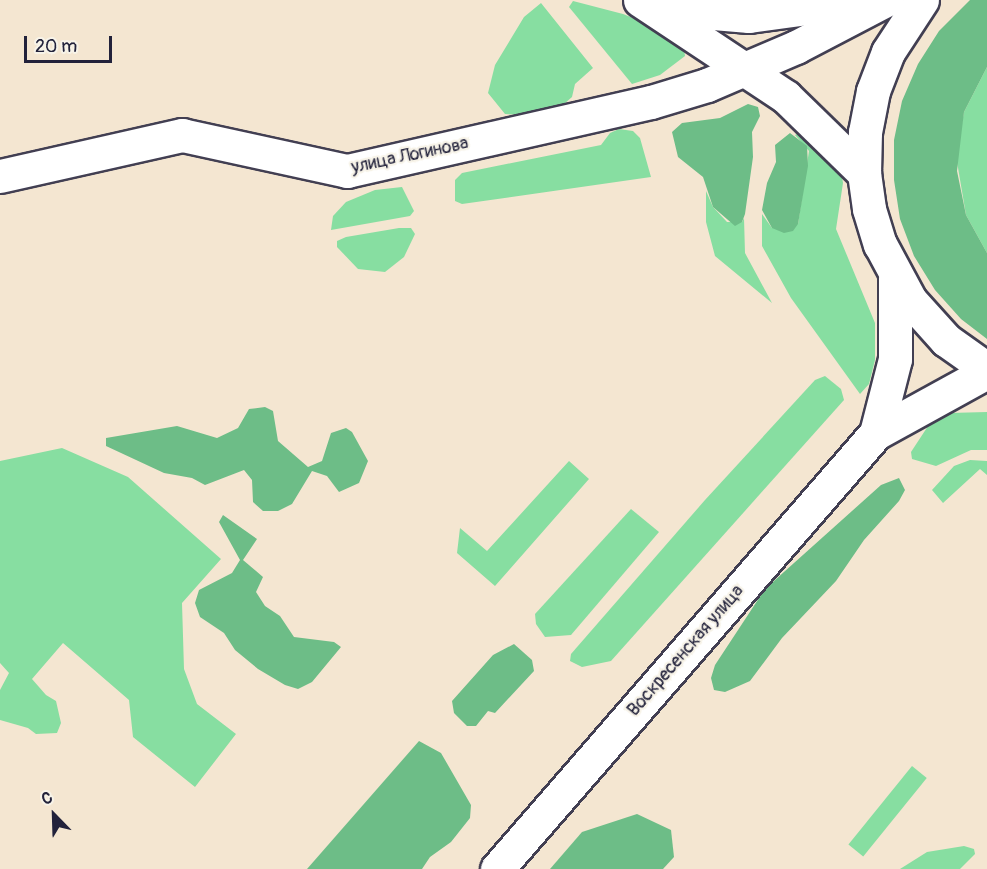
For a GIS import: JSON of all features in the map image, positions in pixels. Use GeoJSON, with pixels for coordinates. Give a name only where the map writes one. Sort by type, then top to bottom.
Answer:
{"type":"FeatureCollection","features":[{"type":"Feature","properties":{"kind":"street"},"geometry":{"type":"LineString","coordinates":[[648,4],[705,16],[749,16],[864,0]]}},
{"type":"Feature","properties":{"kind":"street","name":"улица Логинова"},"geometry":{"type":"LineString","coordinates":[[0,177],[182,135],[347,171],[651,102],[748,69],[886,0]]}},
{"type":"Feature","properties":{"kind":"street"},"geometry":{"type":"LineString","coordinates":[[922,0],[888,52],[873,91],[865,132],[864,173],[872,218],[895,278],[927,321],[987,371]]}},
{"type":"Feature","properties":{"kind":"street"},"geometry":{"type":"LineString","coordinates":[[648,4],[748,69],[786,97],[864,173]]}},
{"type":"Feature","properties":{"kind":"street","name":"Воскресенская улица"},"geometry":{"type":"LineString","coordinates":[[876,433],[895,359],[895,278]]}},
{"type":"Feature","properties":{"kind":"street","name":"Воскресенская улица"},"geometry":{"type":"LineString","coordinates":[[497,869],[876,433],[987,371]]}},
{"type":"Feature","properties":{"kind":"green space"},"geometry":{"type":"Polygon","coordinates":[[[970,0],[987,0],[987,67],[964,112],[957,171],[966,215],[987,253],[987,339],[961,319],[935,290],[914,256],[900,219],[894,180],[894,140],[902,101],[918,64],[939,31],[970,0]]]}},
{"type":"Feature","properties":{"kind":"green space"},"geometry":{"type":"Polygon","coordinates":[[[573,1],[623,14],[676,35],[683,42],[685,56],[660,75],[632,84],[569,7],[573,1]]]}},
{"type":"Feature","properties":{"kind":"green space"},"geometry":{"type":"Polygon","coordinates":[[[541,3],[593,68],[575,84],[572,97],[564,104],[526,115],[505,114],[488,93],[495,65],[524,17],[541,3]]]}},
{"type":"Feature","properties":{"kind":"green space"},"geometry":{"type":"Polygon","coordinates":[[[987,67],[987,253],[966,215],[956,156],[964,112],[987,67]]]}},
{"type":"Feature","properties":{"kind":"green space"},"geometry":{"type":"Polygon","coordinates":[[[748,104],[758,107],[760,116],[752,132],[753,157],[745,214],[742,222],[735,226],[713,207],[703,177],[678,157],[672,132],[682,123],[720,118],[748,104]]]}},
{"type":"Feature","properties":{"kind":"green space"},"geometry":{"type":"Polygon","coordinates":[[[619,129],[633,131],[640,138],[651,177],[462,204],[455,201],[455,180],[462,173],[601,145],[610,133],[619,129]]]}},
{"type":"Feature","properties":{"kind":"green space"},"geometry":{"type":"Polygon","coordinates":[[[790,133],[807,146],[808,166],[798,224],[793,231],[784,233],[772,228],[762,210],[767,183],[776,162],[775,145],[790,133]]]}},
{"type":"Feature","properties":{"kind":"green space"},"geometry":{"type":"Polygon","coordinates":[[[799,133],[841,171],[843,183],[836,229],[875,323],[875,360],[869,384],[860,394],[791,298],[762,246],[762,214],[772,228],[798,224],[809,151],[795,135],[799,133]]]}},
{"type":"Feature","properties":{"kind":"green space"},"geometry":{"type":"Polygon","coordinates":[[[402,187],[414,211],[410,216],[331,230],[333,216],[346,202],[375,190],[402,187]]]}},
{"type":"Feature","properties":{"kind":"green space"},"geometry":{"type":"Polygon","coordinates":[[[706,191],[713,207],[727,222],[742,222],[744,218],[745,253],[772,303],[715,256],[706,222],[706,191]]]}},
{"type":"Feature","properties":{"kind":"green space"},"geometry":{"type":"Polygon","coordinates":[[[411,228],[415,234],[404,257],[385,272],[358,269],[337,247],[337,241],[346,237],[411,228]]]}},
{"type":"Feature","properties":{"kind":"green space"},"geometry":{"type":"Polygon","coordinates":[[[825,376],[841,389],[844,400],[611,661],[582,667],[570,661],[571,654],[705,500],[815,380],[825,376]]]}},
{"type":"Feature","properties":{"kind":"green space"},"geometry":{"type":"Polygon","coordinates":[[[265,407],[273,411],[278,441],[308,467],[322,461],[331,433],[346,428],[352,432],[368,461],[359,483],[339,492],[327,476],[312,471],[292,504],[278,511],[263,511],[253,502],[252,480],[244,470],[205,485],[192,478],[164,473],[106,446],[106,438],[177,426],[217,438],[238,428],[249,409],[265,407]]]}},
{"type":"Feature","properties":{"kind":"green space"},"geometry":{"type":"Polygon","coordinates":[[[987,412],[987,450],[971,450],[936,466],[912,459],[911,452],[932,420],[949,413],[987,412]]]}},
{"type":"Feature","properties":{"kind":"green space"},"geometry":{"type":"Polygon","coordinates":[[[62,448],[128,477],[221,559],[182,603],[184,669],[197,704],[236,734],[195,787],[133,737],[129,700],[63,643],[32,679],[46,695],[56,701],[61,723],[57,733],[36,734],[28,728],[0,720],[0,690],[9,673],[0,663],[0,461],[62,448]]]}},
{"type":"Feature","properties":{"kind":"green space"},"geometry":{"type":"Polygon","coordinates":[[[970,460],[987,461],[987,475],[980,469],[943,503],[932,490],[954,466],[970,460]]]}},
{"type":"Feature","properties":{"kind":"green space"},"geometry":{"type":"Polygon","coordinates":[[[569,461],[589,479],[495,586],[457,553],[460,528],[487,551],[569,461]]]}},
{"type":"Feature","properties":{"kind":"green space"},"geometry":{"type":"Polygon","coordinates":[[[899,478],[905,490],[899,501],[864,540],[836,581],[782,638],[750,681],[725,692],[714,690],[711,678],[715,665],[765,589],[881,485],[899,478]]]}},
{"type":"Feature","properties":{"kind":"green space"},"geometry":{"type":"Polygon","coordinates":[[[631,509],[659,532],[571,635],[545,637],[536,624],[535,614],[631,509]]]}},
{"type":"Feature","properties":{"kind":"green space"},"geometry":{"type":"Polygon","coordinates":[[[223,515],[257,539],[243,560],[263,577],[256,592],[265,606],[280,616],[294,637],[334,642],[341,647],[312,682],[298,689],[285,685],[258,669],[235,650],[224,633],[200,617],[195,603],[199,590],[232,573],[240,560],[219,522],[223,515]]]}},
{"type":"Feature","properties":{"kind":"green space"},"geometry":{"type":"Polygon","coordinates":[[[514,644],[532,660],[534,671],[495,713],[488,711],[476,726],[467,726],[454,713],[452,701],[493,655],[514,644]]]}},
{"type":"Feature","properties":{"kind":"green space"},"geometry":{"type":"Polygon","coordinates":[[[419,741],[441,753],[471,805],[470,818],[451,842],[430,857],[422,869],[307,869],[419,741]]]}},
{"type":"Feature","properties":{"kind":"green space"},"geometry":{"type":"Polygon","coordinates":[[[912,766],[927,778],[863,856],[848,844],[912,766]]]}},
{"type":"Feature","properties":{"kind":"green space"},"geometry":{"type":"Polygon","coordinates":[[[637,814],[671,830],[674,857],[663,869],[550,869],[582,832],[637,814]]]}},
{"type":"Feature","properties":{"kind":"green space"},"geometry":{"type":"Polygon","coordinates":[[[964,846],[974,849],[975,854],[960,869],[900,869],[927,852],[964,846]]]}}]}
